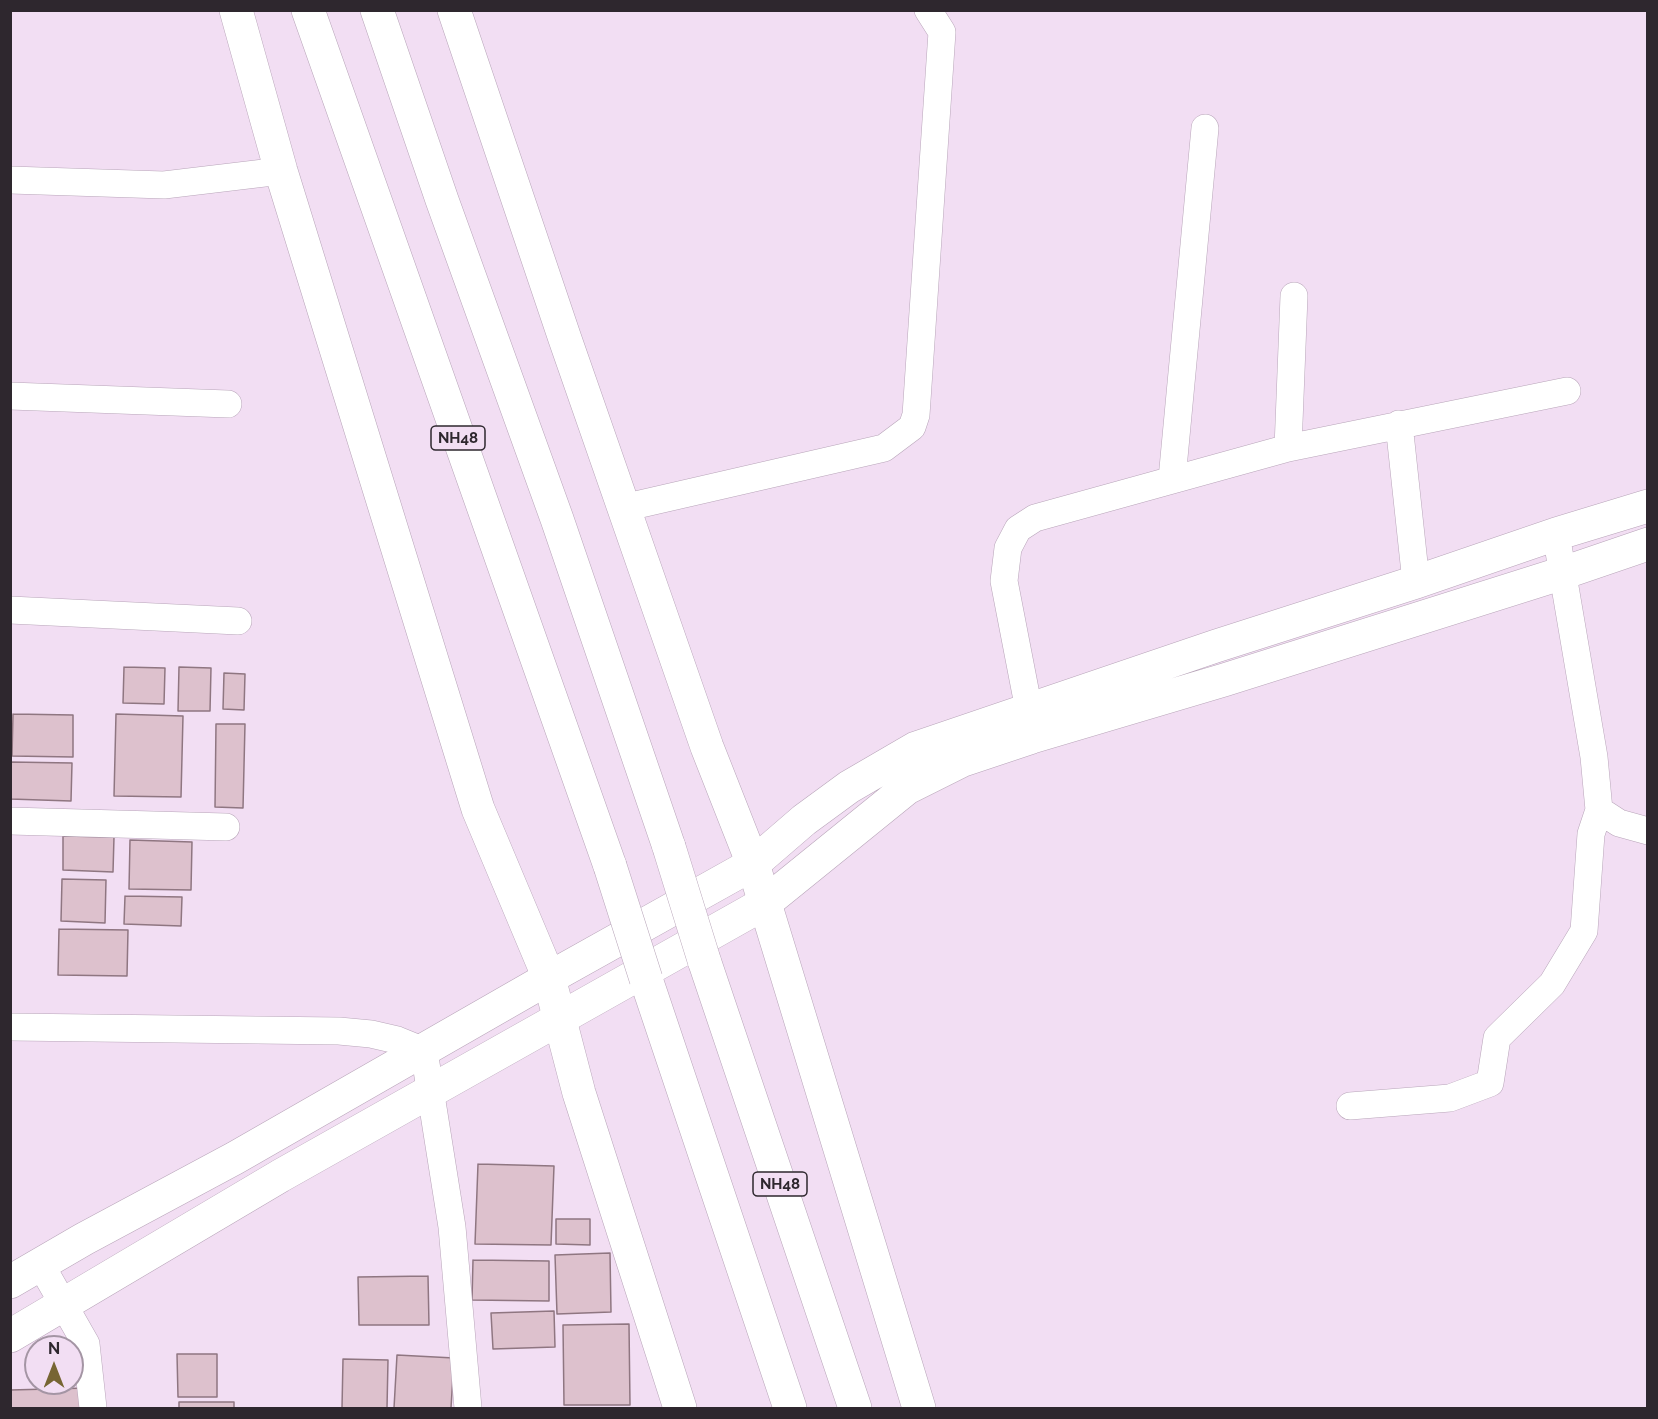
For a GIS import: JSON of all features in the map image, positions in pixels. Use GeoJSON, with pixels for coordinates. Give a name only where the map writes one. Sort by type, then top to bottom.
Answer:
{"type":"FeatureCollection","features":[{"type":"Feature","properties":{"kind":"main road"},"geometry":{"type":"LineString","coordinates":[[236,10],[281,171],[478,809],[549,978],[579,1093],[680,1408]]}},
{"type":"Feature","properties":{"kind":"main road","name":"NH48"},"geometry":{"type":"LineString","coordinates":[[308,10],[610,866],[790,1408]]}},
{"type":"Feature","properties":{"kind":"main road","name":"NH48"},"geometry":{"type":"LineString","coordinates":[[377,10],[446,211],[557,519],[669,847],[704,960],[855,1408]]}},
{"type":"Feature","properties":{"kind":"main road"},"geometry":{"type":"LineString","coordinates":[[454,10],[707,747],[753,864],[919,1408]]}},
{"type":"Feature","properties":{"kind":"main road"},"geometry":{"type":"LineString","coordinates":[[10,1336],[430,1090],[560,1020],[765,903],[959,747],[1029,710],[1216,646],[1647,506]]}},
{"type":"Feature","properties":{"kind":"main road"},"geometry":{"type":"LineString","coordinates":[[10,1282],[84,1239],[235,1158],[753,864],[804,820],[849,787],[916,748],[959,747],[1032,737],[1224,680],[1563,573],[1647,544]]}},
{"type":"Feature","properties":{"kind":"street"},"geometry":{"type":"LineString","coordinates":[[623,507],[884,448],[912,427],[916,415],[942,32],[928,10]]}},
{"type":"Feature","properties":{"kind":"street"},"geometry":{"type":"LineString","coordinates":[[1172,479],[1205,128]]}},
{"type":"Feature","properties":{"kind":"street"},"geometry":{"type":"LineString","coordinates":[[10,180],[164,185],[281,171]]}},
{"type":"Feature","properties":{"kind":"street"},"geometry":{"type":"LineString","coordinates":[[1288,448],[1294,296]]}},
{"type":"Feature","properties":{"kind":"street"},"geometry":{"type":"LineString","coordinates":[[1029,710],[1004,580],[1008,548],[1018,529],[1035,518],[1288,448],[1567,391]]}},
{"type":"Feature","properties":{"kind":"street"},"geometry":{"type":"LineString","coordinates":[[10,396],[228,404]]}},
{"type":"Feature","properties":{"kind":"street"},"geometry":{"type":"LineString","coordinates":[[1399,424],[1416,582]]}},
{"type":"Feature","properties":{"kind":"street"},"geometry":{"type":"LineString","coordinates":[[1350,1106],[1450,1098],[1490,1083],[1497,1038],[1552,984],[1584,931],[1591,834],[1599,810],[1594,757],[1556,534]]}},
{"type":"Feature","properties":{"kind":"street"},"geometry":{"type":"LineString","coordinates":[[10,610],[238,621]]}},
{"type":"Feature","properties":{"kind":"street"},"geometry":{"type":"LineString","coordinates":[[1599,810],[1619,824],[1647,831]]}},
{"type":"Feature","properties":{"kind":"street"},"geometry":{"type":"LineString","coordinates":[[10,821],[226,827]]}},
{"type":"Feature","properties":{"kind":"street"},"geometry":{"type":"LineString","coordinates":[[10,1027],[339,1031],[371,1034],[397,1040],[424,1051],[452,1227],[468,1408]]}},
{"type":"Feature","properties":{"kind":"street"},"geometry":{"type":"LineString","coordinates":[[41,1265],[86,1344],[93,1408]]}},
{"type":"Feature","properties":{"kind":"building"},"geometry":{"type":"Polygon","coordinates":[[[124,667],[165,668],[164,704],[123,703],[124,667]]]}},
{"type":"Feature","properties":{"kind":"building"},"geometry":{"type":"Polygon","coordinates":[[[179,667],[211,668],[210,711],[178,711],[179,667]]]}},
{"type":"Feature","properties":{"kind":"building"},"geometry":{"type":"Polygon","coordinates":[[[224,673],[245,674],[244,710],[223,709],[224,673]]]}},
{"type":"Feature","properties":{"kind":"building"},"geometry":{"type":"Polygon","coordinates":[[[13,714],[73,715],[73,757],[12,756],[13,714]]]}},
{"type":"Feature","properties":{"kind":"building"},"geometry":{"type":"Polygon","coordinates":[[[116,714],[183,716],[181,797],[114,796],[116,714]]]}},
{"type":"Feature","properties":{"kind":"building"},"geometry":{"type":"Polygon","coordinates":[[[216,724],[245,724],[243,808],[215,807],[216,724]]]}},
{"type":"Feature","properties":{"kind":"building"},"geometry":{"type":"Polygon","coordinates":[[[10,762],[72,763],[71,801],[10,799],[10,762]]]}},
{"type":"Feature","properties":{"kind":"building"},"geometry":{"type":"Polygon","coordinates":[[[63,836],[114,837],[113,872],[63,870],[63,836]]]}},
{"type":"Feature","properties":{"kind":"building"},"geometry":{"type":"Polygon","coordinates":[[[130,840],[192,842],[191,890],[129,889],[130,840]]]}},
{"type":"Feature","properties":{"kind":"building"},"geometry":{"type":"Polygon","coordinates":[[[62,879],[106,880],[105,923],[61,921],[62,879]]]}},
{"type":"Feature","properties":{"kind":"building"},"geometry":{"type":"Polygon","coordinates":[[[125,896],[182,897],[181,926],[124,924],[125,896]]]}},
{"type":"Feature","properties":{"kind":"building"},"geometry":{"type":"Polygon","coordinates":[[[59,929],[128,930],[127,976],[58,975],[59,929]]]}},
{"type":"Feature","properties":{"kind":"building"},"geometry":{"type":"Polygon","coordinates":[[[478,1164],[554,1166],[551,1245],[475,1244],[478,1164]]]}},
{"type":"Feature","properties":{"kind":"building"},"geometry":{"type":"Polygon","coordinates":[[[556,1219],[590,1219],[590,1245],[556,1244],[556,1219]]]}},
{"type":"Feature","properties":{"kind":"building"},"geometry":{"type":"Polygon","coordinates":[[[610,1253],[611,1312],[557,1314],[555,1255],[610,1253]]]}},
{"type":"Feature","properties":{"kind":"building"},"geometry":{"type":"Polygon","coordinates":[[[473,1260],[549,1261],[549,1301],[472,1300],[473,1260]]]}},
{"type":"Feature","properties":{"kind":"building"},"geometry":{"type":"Polygon","coordinates":[[[428,1276],[429,1325],[359,1325],[358,1277],[428,1276]]]}},
{"type":"Feature","properties":{"kind":"building"},"geometry":{"type":"Polygon","coordinates":[[[554,1311],[555,1347],[493,1349],[491,1313],[554,1311]]]}},
{"type":"Feature","properties":{"kind":"building"},"geometry":{"type":"Polygon","coordinates":[[[629,1324],[630,1405],[564,1405],[563,1325],[629,1324]]]}},
{"type":"Feature","properties":{"kind":"building"},"geometry":{"type":"Polygon","coordinates":[[[177,1354],[217,1354],[217,1397],[178,1397],[177,1354]]]}},
{"type":"Feature","properties":{"kind":"building"},"geometry":{"type":"Polygon","coordinates":[[[397,1355],[454,1358],[451,1408],[394,1408],[397,1355]]]}},
{"type":"Feature","properties":{"kind":"building"},"geometry":{"type":"Polygon","coordinates":[[[343,1359],[388,1360],[387,1408],[342,1408],[343,1359]]]}},
{"type":"Feature","properties":{"kind":"building"},"geometry":{"type":"Polygon","coordinates":[[[84,1388],[88,1388],[89,1408],[10,1408],[10,1390],[24,1390],[24,1395],[84,1395],[84,1388]]]}},
{"type":"Feature","properties":{"kind":"building"},"geometry":{"type":"Polygon","coordinates":[[[179,1402],[234,1402],[234,1408],[179,1408],[179,1402]]]}}]}
